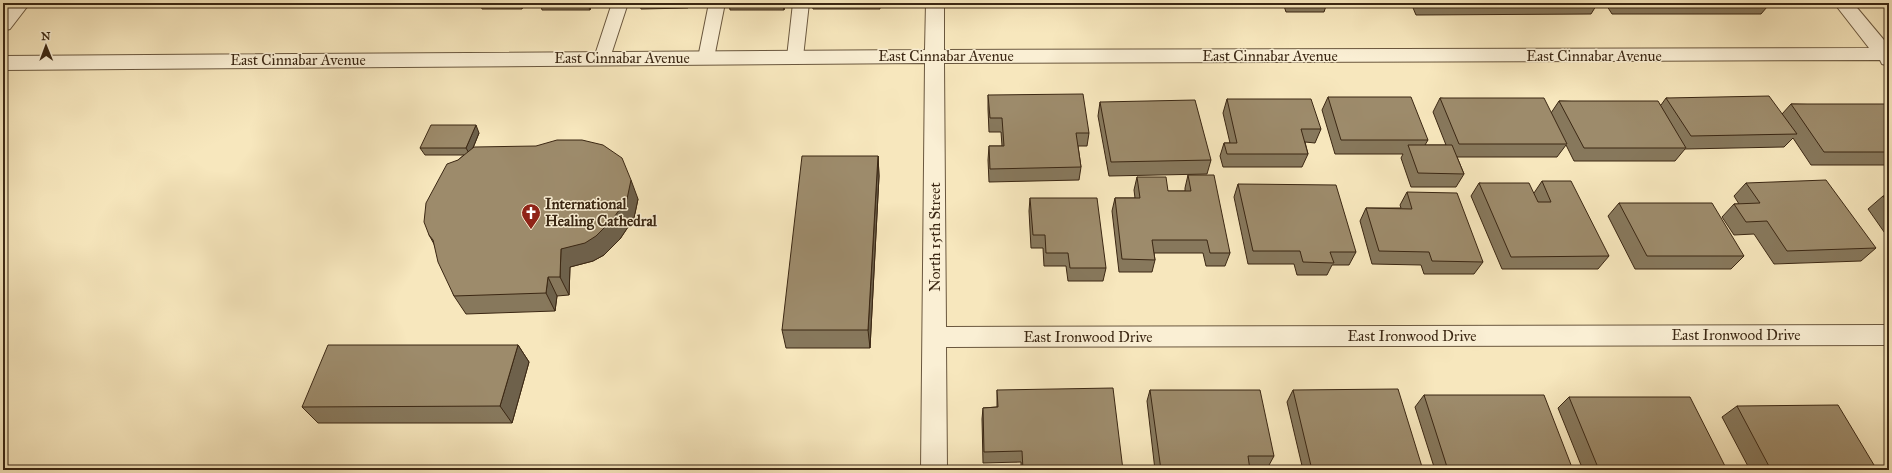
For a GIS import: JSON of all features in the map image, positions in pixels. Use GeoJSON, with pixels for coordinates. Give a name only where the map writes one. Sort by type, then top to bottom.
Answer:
{"type":"FeatureCollection","features":[{"type":"Feature","properties":{"kind":"street"},"geometry":{"type":"LineString","coordinates":[[3,25],[21,3]]}},
{"type":"Feature","properties":{"kind":"street","name":"North 15th Street"},"geometry":{"type":"LineString","coordinates":[[934,470],[935,3]]}},
{"type":"Feature","properties":{"kind":"street"},"geometry":{"type":"LineString","coordinates":[[1843,3],[1888,56]]}},
{"type":"Feature","properties":{"kind":"street","name":"East Cinnabar Avenue"},"geometry":{"type":"LineString","coordinates":[[3,63],[935,56],[1888,56]]}},
{"type":"Feature","properties":{"kind":"street","name":"East Ironwood Drive"},"geometry":{"type":"LineString","coordinates":[[934,337],[1889,335]]}},
{"type":"Feature","properties":{"kind":"lane"},"geometry":{"type":"LineString","coordinates":[[602,58],[620,3]]}},
{"type":"Feature","properties":{"kind":"lane"},"geometry":{"type":"LineString","coordinates":[[706,58],[717,3]]}},
{"type":"Feature","properties":{"kind":"lane"},"geometry":{"type":"LineString","coordinates":[[795,57],[801,3]]}},
{"type":"Feature","properties":{"kind":"building"},"geometry":{"type":"Polygon","coordinates":[[[1418,3],[1594,3],[1596,6],[1420,7],[1418,3]]]}},
{"type":"Feature","properties":{"kind":"building"},"geometry":{"type":"Polygon","coordinates":[[[1615,3],[1764,3],[1767,7],[1617,6],[1615,3]]]}},
{"type":"Feature","properties":{"kind":"building"},"geometry":{"type":"Polygon","coordinates":[[[1083,94],[1089,133],[1076,133],[1081,167],[990,169],[989,146],[1004,146],[1002,118],[990,118],[988,95],[1083,94]]]}},
{"type":"Feature","properties":{"kind":"building"},"geometry":{"type":"Polygon","coordinates":[[[1769,96],[1797,134],[1691,136],[1666,98],[1769,96]]]}},
{"type":"Feature","properties":{"kind":"building"},"geometry":{"type":"Polygon","coordinates":[[[1328,97],[1411,97],[1428,140],[1341,140],[1328,97]]]}},
{"type":"Feature","properties":{"kind":"building"},"geometry":{"type":"Polygon","coordinates":[[[1440,98],[1544,98],[1567,144],[1459,144],[1440,98]]]}},
{"type":"Feature","properties":{"kind":"building"},"geometry":{"type":"Polygon","coordinates":[[[1227,99],[1311,99],[1321,129],[1301,129],[1308,154],[1227,154],[1224,143],[1237,143],[1227,99]]]}},
{"type":"Feature","properties":{"kind":"building"},"geometry":{"type":"Polygon","coordinates":[[[1195,100],[1211,160],[1111,162],[1100,102],[1195,100]]]}},
{"type":"Feature","properties":{"kind":"building"},"geometry":{"type":"Polygon","coordinates":[[[1559,101],[1658,101],[1686,148],[1584,148],[1559,101]]]}},
{"type":"Feature","properties":{"kind":"building"},"geometry":{"type":"Polygon","coordinates":[[[1791,104],[1887,104],[1889,107],[1889,152],[1824,152],[1791,104]]]}},
{"type":"Feature","properties":{"kind":"building"},"geometry":{"type":"Polygon","coordinates":[[[431,125],[476,125],[466,148],[420,148],[431,125]]]}},
{"type":"Feature","properties":{"kind":"building","name":"International Healing Cathedral"},"geometry":{"type":"Polygon","coordinates":[[[557,140],[582,140],[603,145],[622,158],[631,180],[627,199],[612,220],[596,236],[585,243],[561,249],[560,277],[548,277],[546,293],[454,296],[438,262],[433,240],[429,235],[424,222],[426,203],[447,164],[458,160],[474,147],[536,146],[557,140]]]}},
{"type":"Feature","properties":{"kind":"building"},"geometry":{"type":"Polygon","coordinates":[[[1408,145],[1452,145],[1464,174],[1418,173],[1408,145]]]}},
{"type":"Feature","properties":{"kind":"building"},"geometry":{"type":"Polygon","coordinates":[[[802,156],[878,156],[868,330],[782,330],[802,156]]]}},
{"type":"Feature","properties":{"kind":"building"},"geometry":{"type":"Polygon","coordinates":[[[1188,175],[1214,175],[1230,253],[1210,253],[1207,240],[1152,240],[1155,260],[1122,259],[1115,198],[1140,198],[1137,177],[1166,177],[1168,191],[1191,191],[1188,175]]]}},
{"type":"Feature","properties":{"kind":"building"},"geometry":{"type":"Polygon","coordinates":[[[1826,180],[1876,248],[1787,251],[1767,221],[1746,222],[1734,204],[1760,203],[1746,183],[1826,180]]]}},
{"type":"Feature","properties":{"kind":"building"},"geometry":{"type":"Polygon","coordinates":[[[1542,181],[1571,181],[1609,256],[1511,257],[1479,183],[1529,183],[1538,202],[1551,202],[1542,181]]]}},
{"type":"Feature","properties":{"kind":"building"},"geometry":{"type":"Polygon","coordinates":[[[1238,184],[1336,185],[1356,252],[1330,252],[1334,263],[1303,262],[1300,251],[1253,251],[1238,184]]]}},
{"type":"Feature","properties":{"kind":"building"},"geometry":{"type":"Polygon","coordinates":[[[1407,192],[1457,193],[1483,262],[1432,261],[1429,252],[1379,251],[1366,208],[1412,209],[1407,192]]]}},
{"type":"Feature","properties":{"kind":"building"},"geometry":{"type":"Polygon","coordinates":[[[1883,196],[1889,196],[1889,205],[1883,196]]]}},
{"type":"Feature","properties":{"kind":"building"},"geometry":{"type":"Polygon","coordinates":[[[1030,198],[1097,198],[1106,268],[1070,268],[1068,253],[1046,253],[1045,235],[1033,235],[1030,198]]]}},
{"type":"Feature","properties":{"kind":"building"},"geometry":{"type":"Polygon","coordinates":[[[1619,203],[1712,203],[1744,256],[1647,256],[1619,203]]]}},
{"type":"Feature","properties":{"kind":"building"},"geometry":{"type":"Polygon","coordinates":[[[328,345],[518,345],[500,406],[302,407],[328,345]]]}},
{"type":"Feature","properties":{"kind":"building"},"geometry":{"type":"Polygon","coordinates":[[[1113,388],[1123,470],[1023,470],[1022,451],[984,452],[983,408],[998,407],[997,390],[1113,388]]]}},
{"type":"Feature","properties":{"kind":"building"},"geometry":{"type":"Polygon","coordinates":[[[1398,389],[1423,470],[1312,470],[1293,390],[1398,389]]]}},
{"type":"Feature","properties":{"kind":"building"},"geometry":{"type":"Polygon","coordinates":[[[1150,390],[1260,390],[1274,456],[1248,456],[1250,470],[1161,470],[1150,390]]]}},
{"type":"Feature","properties":{"kind":"building"},"geometry":{"type":"Polygon","coordinates":[[[1424,395],[1544,395],[1573,470],[1448,470],[1424,395]]]}},
{"type":"Feature","properties":{"kind":"building"},"geometry":{"type":"Polygon","coordinates":[[[1569,397],[1690,397],[1727,470],[1599,470],[1569,397]]]}},
{"type":"Feature","properties":{"kind":"building"},"geometry":{"type":"Polygon","coordinates":[[[1838,405],[1877,470],[1771,470],[1737,406],[1838,405]]]}},
{"type":"Feature","properties":{"kind":"place","name":"International Healing Cathedral"},"geometry":{"type":"Point","coordinates":[531,230]}}]}
